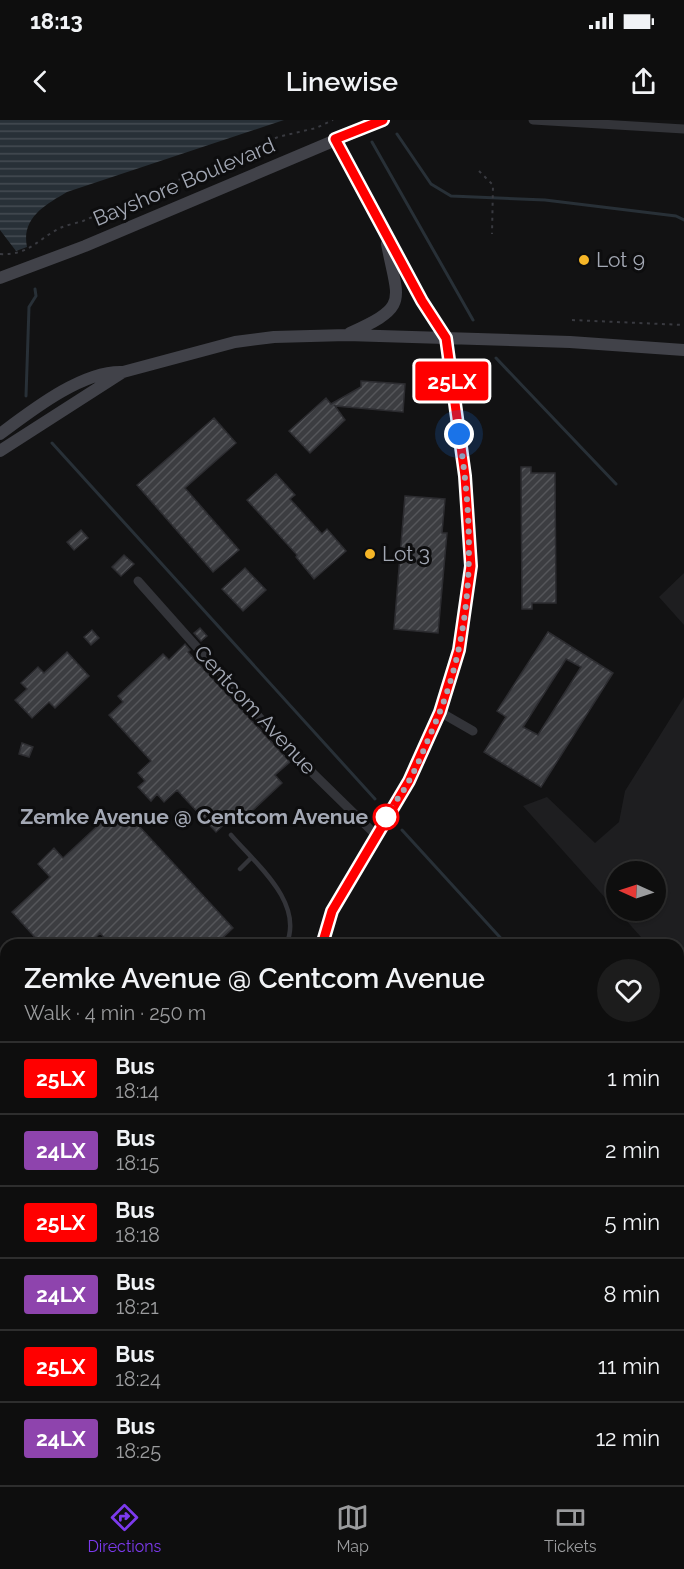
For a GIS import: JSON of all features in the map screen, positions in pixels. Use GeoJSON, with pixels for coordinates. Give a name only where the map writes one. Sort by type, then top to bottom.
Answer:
{"type":"FeatureCollection","features":[{"type":"Feature","properties":{"kind":"street","name":"Bayshore Boulevard"},"geometry":{"type":"LineString","coordinates":[[0,278],[100,240],[383,120]]}},
{"type":"Feature","properties":{"kind":"street"},"geometry":{"type":"LineString","coordinates":[[533,120],[684,129]]}},
{"type":"Feature","properties":{"kind":"street"},"geometry":{"type":"LineString","coordinates":[[324,939],[332,911],[409,781],[440,712],[459,650],[471,566],[465,476],[446,338],[384,231],[335,139]]}},
{"type":"Feature","properties":{"kind":"street"},"geometry":{"type":"LineString","coordinates":[[347,335],[389,313],[397,298],[398,287],[384,231]]}},
{"type":"Feature","properties":{"kind":"street"},"geometry":{"type":"LineString","coordinates":[[0,452],[123,372],[235,342],[274,337],[347,335],[570,342],[684,350]]}},
{"type":"Feature","properties":{"kind":"street"},"geometry":{"type":"LineString","coordinates":[[0,434],[72,386],[106,371],[123,372]]}},
{"type":"Feature","properties":{"kind":"street","name":"Centcom Avenue"},"geometry":{"type":"LineString","coordinates":[[138,581],[283,744],[376,835]]}},
{"type":"Feature","properties":{"kind":"street"},"geometry":{"type":"LineString","coordinates":[[440,712],[473,731]]}},
{"type":"Feature","properties":{"kind":"lane"},"geometry":{"type":"LineString","coordinates":[[231,835],[280,892],[288,907],[290,928],[287,939]]}},
{"type":"Feature","properties":{"kind":"lane"},"geometry":{"type":"LineString","coordinates":[[240,869],[251,858]]}},
{"type":"Feature","properties":{"kind":"path"},"geometry":{"type":"LineString","coordinates":[[0,254],[12,255],[39,244],[60,228],[83,221],[278,137],[316,128],[333,120]]}},
{"type":"Feature","properties":{"kind":"path"},"geometry":{"type":"LineString","coordinates":[[479,171],[493,185],[492,234]]}},
{"type":"Feature","properties":{"kind":"path"},"geometry":{"type":"LineString","coordinates":[[572,320],[684,325]]}},
{"type":"Feature","properties":{"kind":"shaded area"},"geometry":{"type":"Polygon","coordinates":[[[0,120],[284,120],[67,192],[36,214],[28,228],[27,247],[16,251],[0,230],[0,120]]]}},
{"type":"Feature","properties":{"kind":"shaded area"},"geometry":{"type":"Polygon","coordinates":[[[684,573],[684,625],[659,597],[684,573]]]}},
{"type":"Feature","properties":{"kind":"shaded area"},"geometry":{"type":"Polygon","coordinates":[[[684,697],[684,939],[643,939],[627,921],[666,921],[666,861],[606,861],[606,899],[523,806],[547,797],[595,843],[619,822],[625,791],[684,697]]]}},
{"type":"Feature","properties":{"kind":"building"},"geometry":{"type":"Polygon","coordinates":[[[361,381],[405,384],[403,412],[335,406],[345,420],[310,453],[289,431],[326,398],[331,404],[361,387],[361,381]]]}},
{"type":"Feature","properties":{"kind":"building"},"geometry":{"type":"Polygon","coordinates":[[[214,418],[236,443],[185,488],[239,550],[213,572],[137,485],[214,418]]]}},
{"type":"Feature","properties":{"kind":"building"},"geometry":{"type":"Polygon","coordinates":[[[521,467],[531,467],[531,473],[555,473],[556,603],[532,603],[532,609],[522,609],[521,467]]]}},
{"type":"Feature","properties":{"kind":"building"},"geometry":{"type":"Polygon","coordinates":[[[276,474],[295,495],[290,499],[322,534],[327,529],[346,551],[314,579],[296,557],[297,555],[247,500],[276,474]]]}},
{"type":"Feature","properties":{"kind":"building"},"geometry":{"type":"Polygon","coordinates":[[[405,496],[445,499],[442,533],[447,533],[438,633],[394,629],[405,496]]]}},
{"type":"Feature","properties":{"kind":"building"},"geometry":{"type":"Polygon","coordinates":[[[81,530],[88,538],[74,550],[67,542],[81,530]]]}},
{"type":"Feature","properties":{"kind":"building"},"geometry":{"type":"Polygon","coordinates":[[[124,555],[134,564],[121,576],[112,567],[124,555]]]}},
{"type":"Feature","properties":{"kind":"building"},"geometry":{"type":"Polygon","coordinates":[[[245,568],[266,590],[243,611],[222,589],[245,568]]]}},
{"type":"Feature","properties":{"kind":"building"},"geometry":{"type":"Polygon","coordinates":[[[200,628],[207,636],[201,641],[194,633],[200,628]]]}},
{"type":"Feature","properties":{"kind":"building"},"geometry":{"type":"Polygon","coordinates":[[[92,630],[99,638],[91,645],[84,637],[92,630]]]}},
{"type":"Feature","properties":{"kind":"building"},"geometry":{"type":"Polygon","coordinates":[[[548,632],[613,673],[541,787],[484,752],[506,717],[497,711],[548,632]],[[566,659],[523,727],[538,735],[581,667],[566,659]]]}},
{"type":"Feature","properties":{"kind":"building"},"geometry":{"type":"Polygon","coordinates":[[[185,644],[190,650],[188,652],[290,762],[275,775],[282,783],[237,825],[231,818],[216,832],[177,790],[164,802],[157,794],[151,801],[138,787],[145,781],[138,773],[151,761],[109,715],[123,702],[118,696],[163,654],[169,660],[185,644]]]}},
{"type":"Feature","properties":{"kind":"building"},"geometry":{"type":"Polygon","coordinates":[[[67,652],[89,676],[55,708],[49,702],[32,718],[15,700],[27,689],[21,683],[38,667],[44,673],[67,652]]]}},
{"type":"Feature","properties":{"kind":"building"},"geometry":{"type":"Polygon","coordinates":[[[22,743],[33,747],[29,757],[19,754],[22,743]]]}},
{"type":"Feature","properties":{"kind":"building"},"geometry":{"type":"Polygon","coordinates":[[[126,812],[233,928],[221,939],[106,939],[100,933],[94,939],[37,939],[12,912],[50,877],[38,864],[54,848],[63,858],[105,819],[111,826],[126,812]]]}},
{"type":"Feature","properties":{"kind":"waterway"},"geometry":{"type":"LineString","coordinates":[[397,134],[431,184],[451,196],[545,200],[676,216],[684,220]]}},
{"type":"Feature","properties":{"kind":"waterway"},"geometry":{"type":"LineString","coordinates":[[372,142],[473,320]]}},
{"type":"Feature","properties":{"kind":"waterway"},"geometry":{"type":"LineString","coordinates":[[26,396],[29,307],[36,296],[35,289]]}},
{"type":"Feature","properties":{"kind":"waterway"},"geometry":{"type":"LineString","coordinates":[[496,358],[616,484]]}},
{"type":"Feature","properties":{"kind":"waterway"},"geometry":{"type":"LineString","coordinates":[[52,443],[375,799]]}},
{"type":"Feature","properties":{"kind":"waterway"},"geometry":{"type":"LineString","coordinates":[[402,830],[502,939]]}},
{"type":"Feature","properties":{"kind":"bus line","name":"25LX"},"geometry":{"type":"LineString","coordinates":[[324,939],[332,911],[409,781],[446,697],[459,650],[471,566],[465,476],[446,338],[422,301],[335,139],[383,120]]}},
{"type":"Feature","properties":{"kind":"place","name":"Lot 9"},"geometry":{"type":"Point","coordinates":[584,260]}},
{"type":"Feature","properties":{"kind":"place","name":"Lot 3"},"geometry":{"type":"Point","coordinates":[370,554]}},
{"type":"Feature","properties":{"kind":"place","name":"Zemke Avenue @ Centcom Avenue"},"geometry":{"type":"Point","coordinates":[386,817]}},
{"type":"Feature","properties":{"kind":"route"},"geometry":{"type":"LineString","coordinates":[[386,817],[409,781],[435,724],[446,697],[459,650],[471,566],[470,525],[459,434]]}}]}
